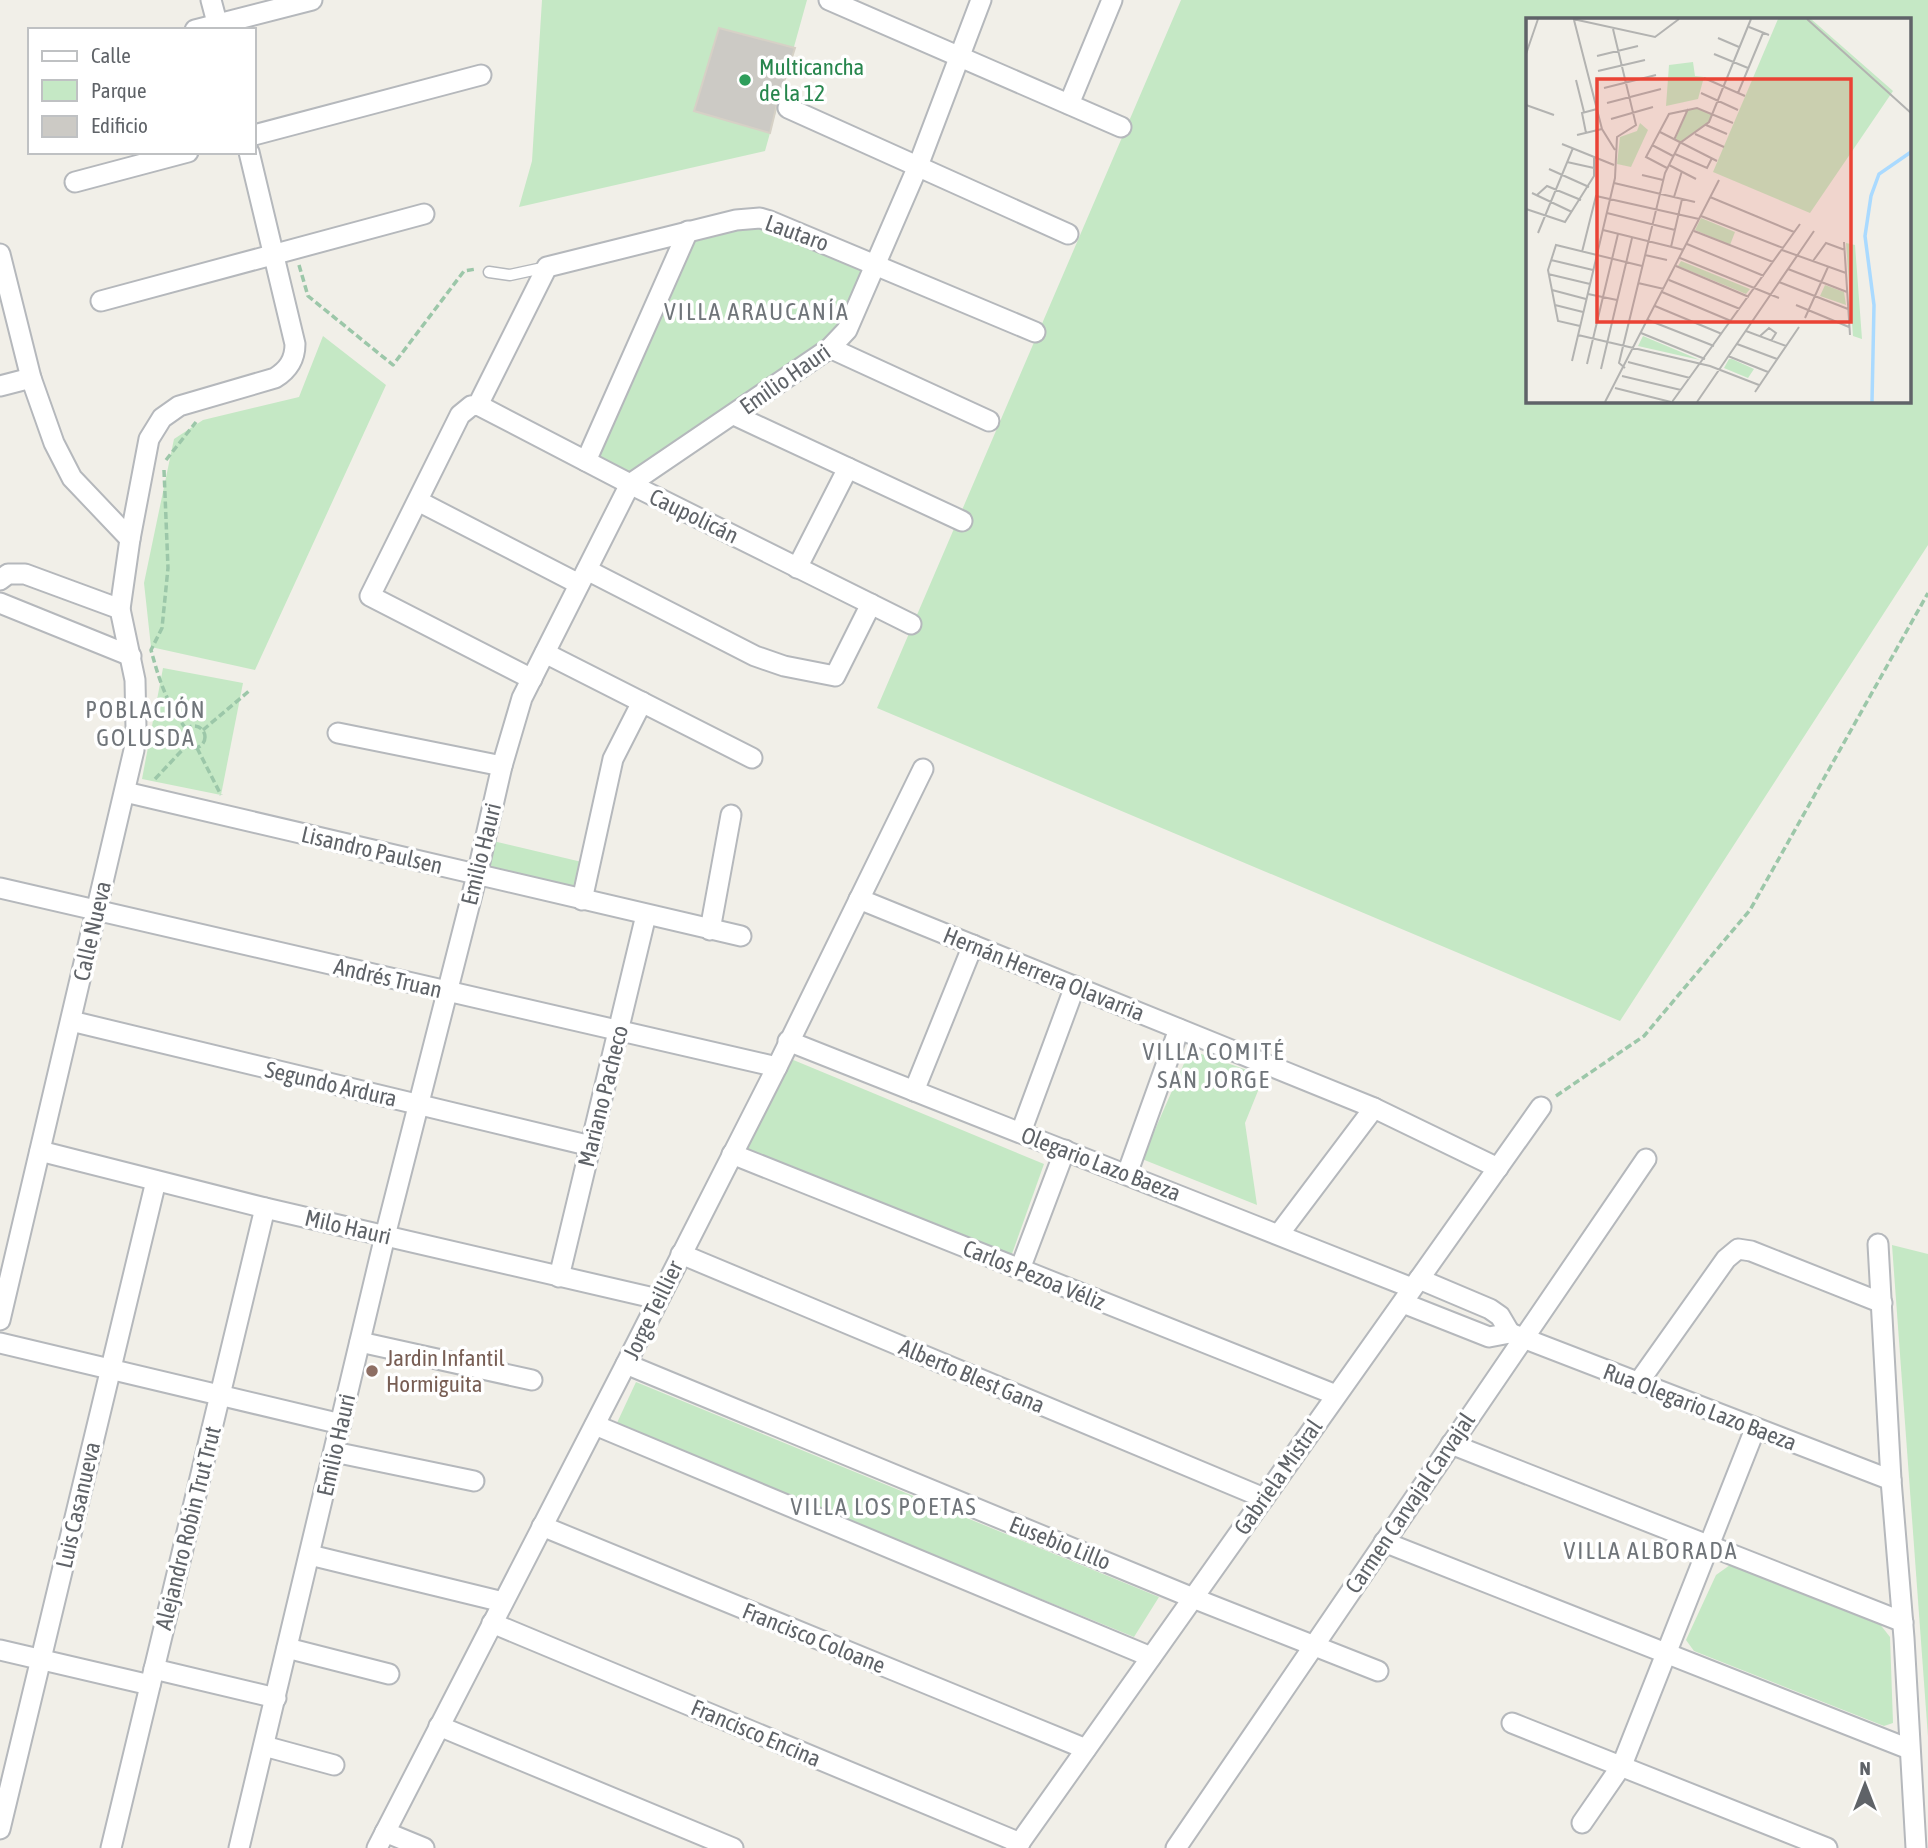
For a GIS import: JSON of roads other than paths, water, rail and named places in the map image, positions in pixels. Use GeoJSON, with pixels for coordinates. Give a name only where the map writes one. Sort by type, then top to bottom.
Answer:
{"type":"FeatureCollection","features":[{"type":"Feature","properties":{"kind":"street"},"geometry":{"type":"LineString","coordinates":[[211,0],[218,27],[312,0]]}},
{"type":"Feature","properties":{"kind":"street"},"geometry":{"type":"LineString","coordinates":[[829,0],[1121,127]]}},
{"type":"Feature","properties":{"kind":"street","name":"Emilio Hauri"},"geometry":{"type":"LineString","coordinates":[[239,1848],[385,1236],[516,715],[630,484],[830,348],[847,330],[918,166],[981,0]]}},
{"type":"Feature","properties":{"kind":"street"},"geometry":{"type":"LineString","coordinates":[[1069,104],[1112,0]]}},
{"type":"Feature","properties":{"kind":"street"},"geometry":{"type":"LineString","coordinates":[[256,134],[481,75]]}},
{"type":"Feature","properties":{"kind":"street"},"geometry":{"type":"LineString","coordinates":[[788,108],[1068,234]]}},
{"type":"Feature","properties":{"kind":"street"},"geometry":{"type":"LineString","coordinates":[[75,182],[180,154]]}},
{"type":"Feature","properties":{"kind":"street"},"geometry":{"type":"LineString","coordinates":[[250,154],[275,254]]}},
{"type":"Feature","properties":{"kind":"street"},"geometry":{"type":"LineString","coordinates":[[101,301],[424,214]]}},
{"type":"Feature","properties":{"kind":"street","name":"Lautaro"},"geometry":{"type":"LineString","coordinates":[[547,267],[688,231],[736,220],[760,218],[1035,332]]}},
{"type":"Feature","properties":{"kind":"street"},"geometry":{"type":"LineString","coordinates":[[586,461],[688,231]]}},
{"type":"Feature","properties":{"kind":"street"},"geometry":{"type":"LineString","coordinates":[[0,254],[31,378],[54,443],[72,478],[130,539]]}},
{"type":"Feature","properties":{"kind":"street","name":"Calle Nueva"},"geometry":{"type":"LineString","coordinates":[[0,1320],[97,911],[132,793],[135,692],[131,656],[120,609],[149,439],[162,418],[189,402],[267,381],[282,374],[292,361],[295,353],[293,335],[275,254]]}},
{"type":"Feature","properties":{"kind":"street"},"geometry":{"type":"LineString","coordinates":[[532,679],[370,596],[460,415],[471,406],[478,405],[547,267]]}},
{"type":"Feature","properties":{"kind":"street"},"geometry":{"type":"LineString","coordinates":[[830,348],[989,421]]}},
{"type":"Feature","properties":{"kind":"street"},"geometry":{"type":"LineString","coordinates":[[0,386],[31,378]]}},
{"type":"Feature","properties":{"kind":"street","name":"Caupolicán"},"geometry":{"type":"LineString","coordinates":[[478,405],[911,624]]}},
{"type":"Feature","properties":{"kind":"street"},"geometry":{"type":"LineString","coordinates":[[734,415],[962,521]]}},
{"type":"Feature","properties":{"kind":"street"},"geometry":{"type":"LineString","coordinates":[[797,568],[848,468]]}},
{"type":"Feature","properties":{"kind":"street"},"geometry":{"type":"LineString","coordinates":[[418,501],[755,656],[784,666],[835,676],[871,604]]}},
{"type":"Feature","properties":{"kind":"street"},"geometry":{"type":"LineString","coordinates":[[0,580],[8,575],[25,574],[120,609]]}},
{"type":"Feature","properties":{"kind":"street"},"geometry":{"type":"LineString","coordinates":[[0,603],[131,656]]}},
{"type":"Feature","properties":{"kind":"street"},"geometry":{"type":"LineString","coordinates":[[545,653],[752,758]]}},
{"type":"Feature","properties":{"kind":"street"},"geometry":{"type":"LineString","coordinates":[[582,900],[613,759],[642,702]]}},
{"type":"Feature","properties":{"kind":"street"},"geometry":{"type":"LineString","coordinates":[[338,733],[502,766]]}},
{"type":"Feature","properties":{"kind":"street","name":"Jorge Teillier"},"geometry":{"type":"LineString","coordinates":[[381,1840],[777,1067],[923,769]]}},
{"type":"Feature","properties":{"kind":"street","name":"Lisandro Paulsen"},"geometry":{"type":"LineString","coordinates":[[132,793],[741,936]]}},
{"type":"Feature","properties":{"kind":"street"},"geometry":{"type":"LineString","coordinates":[[710,930],[731,815]]}},
{"type":"Feature","properties":{"kind":"street","name":"Andrés Truan"},"geometry":{"type":"LineString","coordinates":[[0,888],[777,1067]]}},
{"type":"Feature","properties":{"kind":"street","name":"Hernán Herrera Olavarria"},"geometry":{"type":"LineString","coordinates":[[859,899],[1374,1108],[1498,1168]]}},
{"type":"Feature","properties":{"kind":"street","name":"Mariano Pacheco"},"geometry":{"type":"LineString","coordinates":[[559,1277],[646,915]]}},
{"type":"Feature","properties":{"kind":"street"},"geometry":{"type":"LineString","coordinates":[[914,1091],[973,945]]}},
{"type":"Feature","properties":{"kind":"street"},"geometry":{"type":"LineString","coordinates":[[1021,1132],[1075,986]]}},
{"type":"Feature","properties":{"kind":"street","name":"Segundo Ardura"},"geometry":{"type":"LineString","coordinates":[[71,1021],[592,1146]]}},
{"type":"Feature","properties":{"kind":"street"},"geometry":{"type":"LineString","coordinates":[[1127,1174],[1179,1029]]}},
{"type":"Feature","properties":{"kind":"street","name":"Olegario Lazo Baeza"},"geometry":{"type":"LineString","coordinates":[[789,1041],[1279,1234],[1411,1290]]}},
{"type":"Feature","properties":{"kind":"street","name":"Gabriela Mistral"},"geometry":{"type":"LineString","coordinates":[[1018,1846],[1541,1107]]}},
{"type":"Feature","properties":{"kind":"street"},"geometry":{"type":"LineString","coordinates":[[1279,1234],[1374,1108]]}},
{"type":"Feature","properties":{"kind":"street"},"geometry":{"type":"LineString","coordinates":[[1020,1269],[1065,1150]]}},
{"type":"Feature","properties":{"kind":"street","name":"Milo Hauri"},"geometry":{"type":"LineString","coordinates":[[40,1151],[265,1208],[658,1299]]}},
{"type":"Feature","properties":{"kind":"street","name":"Carlos Pezoa Véliz"},"geometry":{"type":"LineString","coordinates":[[732,1154],[1336,1395]]}},
{"type":"Feature","properties":{"kind":"street","name":"Carmen Carvajal Carvajal"},"geometry":{"type":"LineString","coordinates":[[1176,1848],[1451,1444],[1516,1336],[1646,1160]]}},
{"type":"Feature","properties":{"kind":"street","name":"Luis Casanueva"},"geometry":{"type":"LineString","coordinates":[[0,1829],[156,1181]]}},
{"type":"Feature","properties":{"kind":"street","name":"Alejandro Robin Trut Trut"},"geometry":{"type":"LineString","coordinates":[[111,1848],[265,1208]]}},
{"type":"Feature","properties":{"kind":"street"},"geometry":{"type":"LineString","coordinates":[[1878,1244],[1916,1848]]}},
{"type":"Feature","properties":{"kind":"street"},"geometry":{"type":"LineString","coordinates":[[1638,1383],[1726,1259],[1738,1249],[1751,1251],[1882,1303]]}},
{"type":"Feature","properties":{"kind":"street","name":"Alberto Blest Gana"},"geometry":{"type":"LineString","coordinates":[[681,1254],[1264,1497]]}},
{"type":"Feature","properties":{"kind":"street","name":"Rua Olegario Lazo Baeza"},"geometry":{"type":"LineString","coordinates":[[1411,1290],[1489,1337],[1516,1336],[1891,1480]]}},
{"type":"Feature","properties":{"kind":"street","name":"Rua Olegario Lazo Baeza"},"geometry":{"type":"LineString","coordinates":[[1411,1290],[1490,1310],[1500,1316],[1516,1336]]}},
{"type":"Feature","properties":{"kind":"street"},"geometry":{"type":"LineString","coordinates":[[360,1342],[533,1380]]}},
{"type":"Feature","properties":{"kind":"street"},"geometry":{"type":"LineString","coordinates":[[0,1343],[341,1424]]}},
{"type":"Feature","properties":{"kind":"street","name":"Eusebio Lillo"},"geometry":{"type":"LineString","coordinates":[[626,1364],[1193,1598],[1378,1671]]}},
{"type":"Feature","properties":{"kind":"street"},"geometry":{"type":"LineString","coordinates":[[594,1425],[1151,1657]]}},
{"type":"Feature","properties":{"kind":"street"},"geometry":{"type":"LineString","coordinates":[[1582,1823],[1622,1765],[1755,1429]]}},
{"type":"Feature","properties":{"kind":"street"},"geometry":{"type":"LineString","coordinates":[[1451,1444],[1903,1622]]}},
{"type":"Feature","properties":{"kind":"street"},"geometry":{"type":"LineString","coordinates":[[334,1452],[474,1481]]}},
{"type":"Feature","properties":{"kind":"street","name":"Francisco Coloane"},"geometry":{"type":"LineString","coordinates":[[542,1527],[1086,1749]]}},
{"type":"Feature","properties":{"kind":"street"},"geometry":{"type":"LineString","coordinates":[[1384,1542],[1909,1749]]}},
{"type":"Feature","properties":{"kind":"street"},"geometry":{"type":"LineString","coordinates":[[310,1555],[503,1602]]}},
{"type":"Feature","properties":{"kind":"street","name":"Francisco Encina"},"geometry":{"type":"LineString","coordinates":[[492,1623],[1018,1846]]}},
{"type":"Feature","properties":{"kind":"street"},"geometry":{"type":"LineString","coordinates":[[287,1647],[389,1674]]}},
{"type":"Feature","properties":{"kind":"street"},"geometry":{"type":"LineString","coordinates":[[0,1650],[41,1660],[276,1698]]}},
{"type":"Feature","properties":{"kind":"street"},"geometry":{"type":"LineString","coordinates":[[1512,1723],[1827,1848]]}},
{"type":"Feature","properties":{"kind":"street"},"geometry":{"type":"LineString","coordinates":[[439,1726],[733,1848]]}},
{"type":"Feature","properties":{"kind":"street"},"geometry":{"type":"LineString","coordinates":[[264,1746],[334,1765]]}},
{"type":"Feature","properties":{"kind":"street"},"geometry":{"type":"LineString","coordinates":[[381,1840],[424,1848]]}},
{"type":"Feature","properties":{"kind":"lane","name":"Lautaro"},"geometry":{"type":"LineString","coordinates":[[484,270],[510,275],[547,267]]}},
{"type":"Feature","properties":{"kind":"place","name":"Multicancha de la 12"},"geometry":{"type":"Point","coordinates":[745,80]}},
{"type":"Feature","properties":{"kind":"place","name":"Jardin Infantil Hormiguita"},"geometry":{"type":"Point","coordinates":[372,1371]}},
{"type":"Feature","properties":{"kind":"district","name":"VILLA ARAUCANÍA"},"geometry":{"type":"Point","coordinates":[757,312]}},
{"type":"Feature","properties":{"kind":"district","name":"POBLACIÓN GOLUSDA"},"geometry":{"type":"Point","coordinates":[146,724]}},
{"type":"Feature","properties":{"kind":"district","name":"VILLA COMITÉ SAN JORGE"},"geometry":{"type":"Point","coordinates":[1214,1066]}},
{"type":"Feature","properties":{"kind":"district","name":"VILLA LOS POETAS"},"geometry":{"type":"Point","coordinates":[884,1507]}},
{"type":"Feature","properties":{"kind":"district","name":"VILLA ALBORADA"},"geometry":{"type":"Point","coordinates":[1651,1551]}}]}
